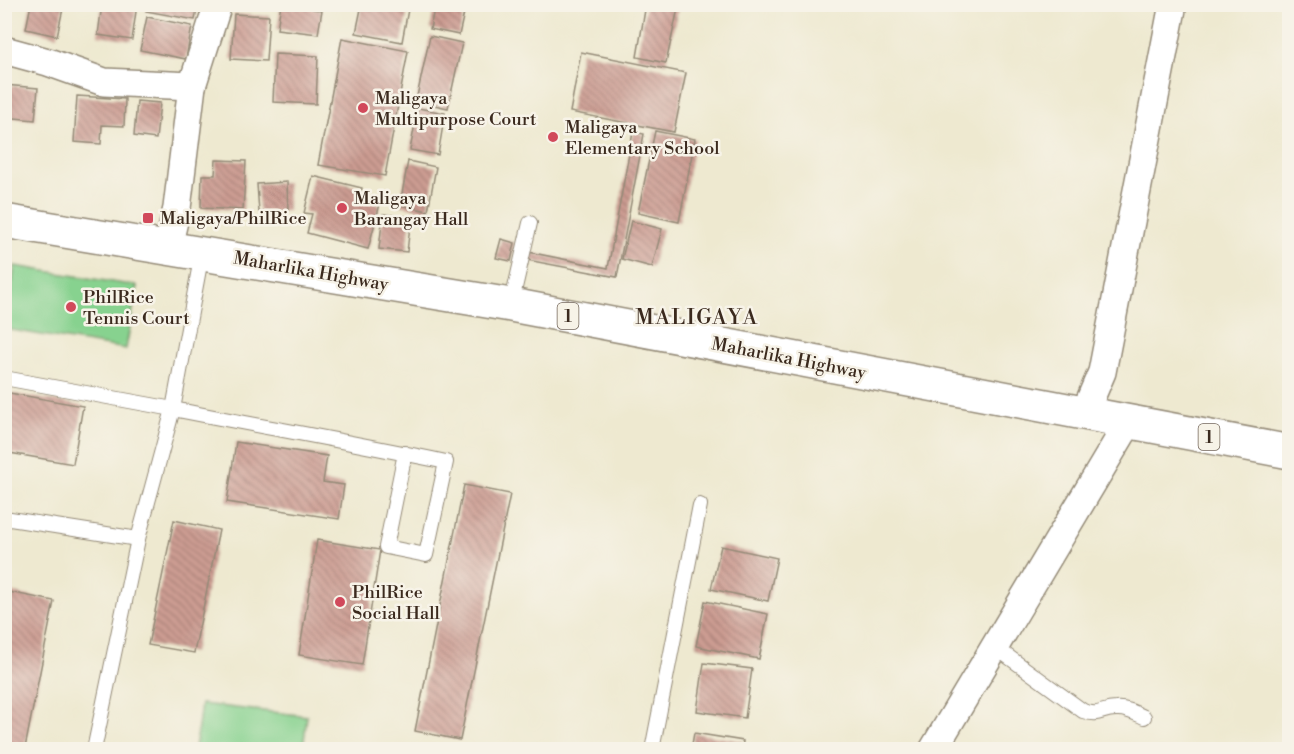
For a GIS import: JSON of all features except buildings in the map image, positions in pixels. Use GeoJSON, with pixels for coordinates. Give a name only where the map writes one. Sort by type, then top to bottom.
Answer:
{"type":"FeatureCollection","features":[{"type":"Feature","properties":{"kind":"highway","name":"Maharlika Highway"},"geometry":{"type":"LineString","coordinates":[[4,221],[511,305],[1290,452]]}},
{"type":"Feature","properties":{"kind":"street"},"geometry":{"type":"LineString","coordinates":[[168,247],[177,208],[192,86],[218,4]]}},
{"type":"Feature","properties":{"kind":"street"},"geometry":{"type":"LineString","coordinates":[[1084,414],[1102,372],[1173,4]]}},
{"type":"Feature","properties":{"kind":"street"},"geometry":{"type":"LineString","coordinates":[[4,50],[48,62],[104,82],[192,86]]}},
{"type":"Feature","properties":{"kind":"street"},"geometry":{"type":"LineString","coordinates":[[933,750],[1129,422]]}},
{"type":"Feature","properties":{"kind":"lane"},"geometry":{"type":"LineString","coordinates":[[511,305],[530,223]]}},
{"type":"Feature","properties":{"kind":"lane"},"geometry":{"type":"LineString","coordinates":[[94,750],[138,539],[173,408],[202,252]]}},
{"type":"Feature","properties":{"kind":"lane"},"geometry":{"type":"LineString","coordinates":[[4,378],[173,408],[296,434],[405,453],[446,462],[426,555],[386,547],[405,453]]}},
{"type":"Feature","properties":{"kind":"lane"},"geometry":{"type":"LineString","coordinates":[[652,750],[700,506]]}},
{"type":"Feature","properties":{"kind":"lane"},"geometry":{"type":"LineString","coordinates":[[4,518],[138,539]]}},
{"type":"Feature","properties":{"kind":"lane"},"geometry":{"type":"LineString","coordinates":[[995,647],[1083,711],[1095,715],[1115,709],[1126,710],[1144,717]]}},
{"type":"Feature","properties":{"kind":"green space","name":"PhilRice Tennis Court"},"geometry":{"type":"Polygon","coordinates":[[[15,266],[137,286],[126,349],[5,329],[15,266]]]}},
{"type":"Feature","properties":{"kind":"green space"},"geometry":{"type":"Polygon","coordinates":[[[201,704],[307,716],[303,749],[195,749],[201,704]]]}},
{"type":"Feature","properties":{"kind":"place","name":"Maligaya Multipurpose Court"},"geometry":{"type":"Point","coordinates":[363,108]}},
{"type":"Feature","properties":{"kind":"place","name":"Maligaya Elementary School"},"geometry":{"type":"Point","coordinates":[553,137]}},
{"type":"Feature","properties":{"kind":"place","name":"Maligaya Barangay Hall"},"geometry":{"type":"Point","coordinates":[342,208]}},
{"type":"Feature","properties":{"kind":"place","name":"Maligaya/PhilRice"},"geometry":{"type":"Point","coordinates":[148,218]}},
{"type":"Feature","properties":{"kind":"place","name":"PhilRice Tennis Court"},"geometry":{"type":"Point","coordinates":[71,307]}},
{"type":"Feature","properties":{"kind":"place","name":"PhilRice Social Hall"},"geometry":{"type":"Point","coordinates":[340,602]}},
{"type":"Feature","properties":{"kind":"district","name":"MALIGAYA"},"geometry":{"type":"Point","coordinates":[697,317]}}]}
